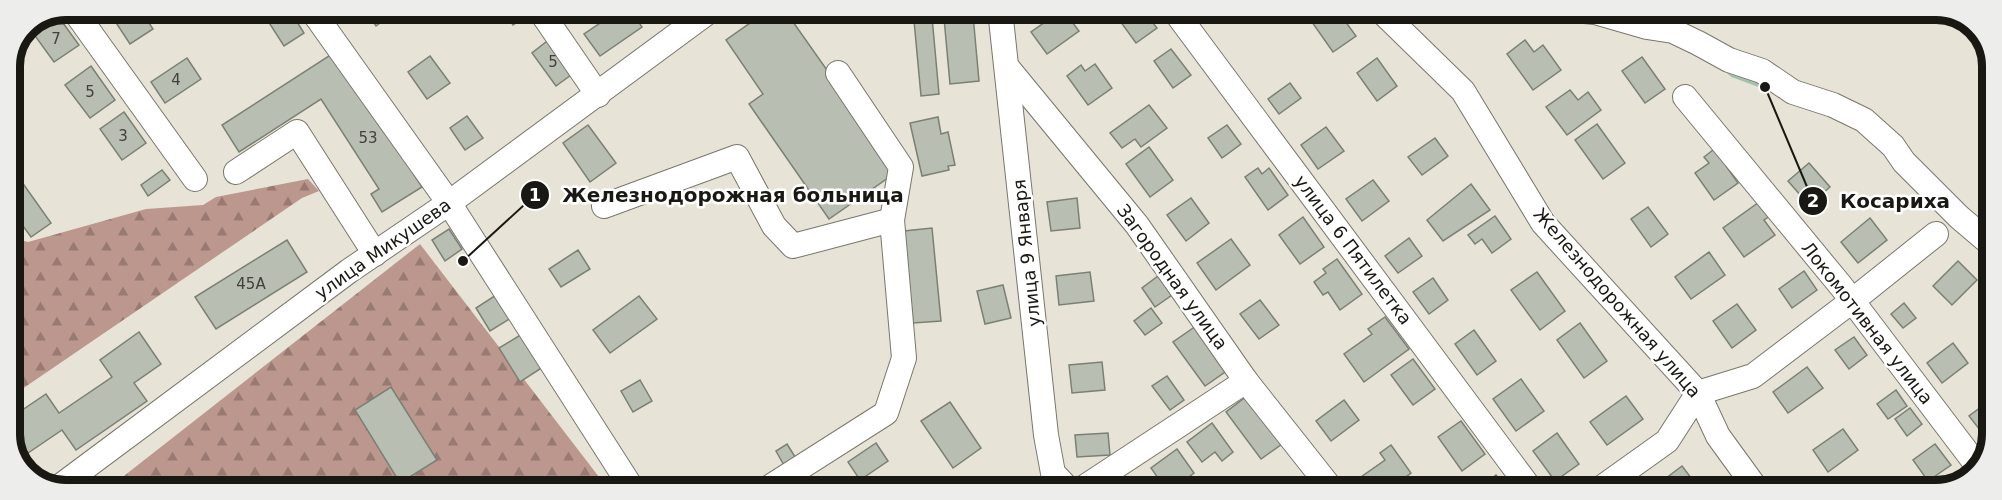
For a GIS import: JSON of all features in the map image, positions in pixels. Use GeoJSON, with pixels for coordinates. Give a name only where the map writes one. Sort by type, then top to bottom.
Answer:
{"type":"FeatureCollection","features":[{"type":"Feature","properties":{"kind":"street"},"geometry":{"type":"LineString","coordinates":[[81,20],[195,179]]}},
{"type":"Feature","properties":{"kind":"street"},"geometry":{"type":"LineString","coordinates":[[319,20],[449,203],[627,480]]}},
{"type":"Feature","properties":{"kind":"street"},"geometry":{"type":"LineString","coordinates":[[547,20],[598,95]]}},
{"type":"Feature","properties":{"kind":"street","name":"улица Микушева"},"geometry":{"type":"LineString","coordinates":[[68,480],[349,271],[449,203],[697,20]]}},
{"type":"Feature","properties":{"kind":"street","name":"улица 9 Января"},"geometry":{"type":"LineString","coordinates":[[1001,20],[1046,435],[1053,473],[1060,480]]}},
{"type":"Feature","properties":{"kind":"street","name":"улица 6 Пятилетка"},"geometry":{"type":"LineString","coordinates":[[1181,20],[1524,480]]}},
{"type":"Feature","properties":{"kind":"street","name":"Железнодорожная улица"},"geometry":{"type":"LineString","coordinates":[[1390,20],[1463,91],[1543,223],[1698,393],[1718,436],[1750,480]]}},
{"type":"Feature","properties":{"kind":"street"},"geometry":{"type":"LineString","coordinates":[[1623,20],[1672,31],[1706,46],[1729,60],[1762,71],[1793,92],[1833,105],[1864,120],[1893,146],[1904,162],[1943,202],[1982,236]]}},
{"type":"Feature","properties":{"kind":"street","name":"Загородная улица"},"geometry":{"type":"LineString","coordinates":[[1007,67],[1137,225],[1246,381],[1324,480]]}},
{"type":"Feature","properties":{"kind":"street"},"geometry":{"type":"LineString","coordinates":[[801,480],[886,412],[904,358],[892,220],[901,167],[838,73]]}},
{"type":"Feature","properties":{"kind":"street","name":"Локомотивная улица"},"geometry":{"type":"LineString","coordinates":[[1684,97],[1852,301],[1974,461]]}},
{"type":"Feature","properties":{"kind":"street"},"geometry":{"type":"LineString","coordinates":[[236,172],[297,132],[375,254]]}},
{"type":"Feature","properties":{"kind":"street"},"geometry":{"type":"LineString","coordinates":[[604,206],[737,157],[774,226],[793,246],[892,220]]}},
{"type":"Feature","properties":{"kind":"street"},"geometry":{"type":"LineString","coordinates":[[1612,480],[1667,441],[1698,393],[1753,376],[1936,234]]}},
{"type":"Feature","properties":{"kind":"street"},"geometry":{"type":"LineString","coordinates":[[1095,480],[1246,381]]}},
{"type":"Feature","properties":{"kind":"green space"},"geometry":{"type":"Polygon","coordinates":[[[308,179],[319,191],[302,198],[20,390],[20,240],[28,242],[146,209],[203,205],[216,197],[308,179]]]}},
{"type":"Feature","properties":{"kind":"green space"},"geometry":{"type":"Polygon","coordinates":[[[420,244],[601,480],[119,480],[420,244]]]}},
{"type":"Feature","properties":{"kind":"building"},"geometry":{"type":"Polygon","coordinates":[[[61,20],[79,45],[54,62],[33,33],[48,23],[61,20]]]}},
{"type":"Feature","properties":{"kind":"building"},"geometry":{"type":"Polygon","coordinates":[[[114,20],[147,20],[153,29],[130,44],[114,20]]]}},
{"type":"Feature","properties":{"kind":"building"},"geometry":{"type":"Polygon","coordinates":[[[267,20],[296,20],[304,33],[284,46],[267,20]]]}},
{"type":"Feature","properties":{"kind":"building"},"geometry":{"type":"Polygon","coordinates":[[[372,20],[384,20],[376,26],[372,20]]]}},
{"type":"Feature","properties":{"kind":"building"},"geometry":{"type":"Polygon","coordinates":[[[510,20],[520,20],[513,25],[510,20]]]}},
{"type":"Feature","properties":{"kind":"building"},"geometry":{"type":"Polygon","coordinates":[[[605,20],[637,20],[642,27],[600,56],[584,34],[605,20]]]}},
{"type":"Feature","properties":{"kind":"building"},"geometry":{"type":"Polygon","coordinates":[[[754,20],[792,20],[898,171],[829,219],[749,104],[763,94],[726,40],[754,20]]]}},
{"type":"Feature","properties":{"kind":"building"},"geometry":{"type":"Polygon","coordinates":[[[914,20],[932,20],[939,94],[921,96],[914,20]]]}},
{"type":"Feature","properties":{"kind":"building"},"geometry":{"type":"Polygon","coordinates":[[[944,20],[973,20],[979,81],[950,84],[944,20]]]}},
{"type":"Feature","properties":{"kind":"building"},"geometry":{"type":"Polygon","coordinates":[[[1044,20],[1071,20],[1079,31],[1047,54],[1031,32],[1045,22],[1044,20]]]}},
{"type":"Feature","properties":{"kind":"building"},"geometry":{"type":"Polygon","coordinates":[[[1151,20],[1157,28],[1136,43],[1120,21],[1151,20]]]}},
{"type":"Feature","properties":{"kind":"building"},"geometry":{"type":"Polygon","coordinates":[[[1311,20],[1344,20],[1356,36],[1333,52],[1311,20]]]}},
{"type":"Feature","properties":{"kind":"building"},"geometry":{"type":"Polygon","coordinates":[[[551,38],[575,72],[556,86],[532,53],[551,38]]]}},
{"type":"Feature","properties":{"kind":"building"},"geometry":{"type":"Polygon","coordinates":[[[1525,40],[1534,52],[1543,45],[1561,70],[1533,90],[1507,54],[1525,40]]]}},
{"type":"Feature","properties":{"kind":"building"},"geometry":{"type":"Polygon","coordinates":[[[1171,49],[1191,75],[1173,88],[1154,61],[1171,49]]]}},
{"type":"Feature","properties":{"kind":"building"},"geometry":{"type":"Polygon","coordinates":[[[335,52],[422,187],[382,212],[371,194],[379,189],[321,99],[239,152],[222,125],[335,52]]]}},
{"type":"Feature","properties":{"kind":"building"},"geometry":{"type":"Polygon","coordinates":[[[430,56],[450,83],[427,99],[408,72],[430,56]]]}},
{"type":"Feature","properties":{"kind":"building"},"geometry":{"type":"Polygon","coordinates":[[[1642,57],[1665,89],[1645,103],[1622,71],[1642,57]]]}},
{"type":"Feature","properties":{"kind":"building"},"geometry":{"type":"Polygon","coordinates":[[[187,58],[201,79],[165,103],[151,82],[187,58]]]}},
{"type":"Feature","properties":{"kind":"building"},"geometry":{"type":"Polygon","coordinates":[[[1377,58],[1397,86],[1377,101],[1357,73],[1377,58]]]}},
{"type":"Feature","properties":{"kind":"building"},"geometry":{"type":"Polygon","coordinates":[[[1095,64],[1112,88],[1088,105],[1067,76],[1081,65],[1085,71],[1095,64]]]}},
{"type":"Feature","properties":{"kind":"building"},"geometry":{"type":"Polygon","coordinates":[[[91,66],[115,100],[90,118],[65,85],[91,66]]]}},
{"type":"Feature","properties":{"kind":"building"},"geometry":{"type":"Polygon","coordinates":[[[1290,83],[1301,98],[1279,114],[1268,99],[1290,83]]]}},
{"type":"Feature","properties":{"kind":"building"},"geometry":{"type":"Polygon","coordinates":[[[1570,90],[1578,100],[1588,92],[1601,110],[1567,135],[1546,107],[1570,90]]]}},
{"type":"Feature","properties":{"kind":"building"},"geometry":{"type":"Polygon","coordinates":[[[1149,105],[1167,128],[1141,147],[1135,139],[1122,148],[1110,133],[1149,105]]]}},
{"type":"Feature","properties":{"kind":"building"},"geometry":{"type":"Polygon","coordinates":[[[124,112],[146,143],[122,160],[100,129],[124,112]]]}},
{"type":"Feature","properties":{"kind":"building"},"geometry":{"type":"Polygon","coordinates":[[[467,116],[483,138],[465,150],[450,128],[467,116]]]}},
{"type":"Feature","properties":{"kind":"building"},"geometry":{"type":"Polygon","coordinates":[[[938,117],[941,134],[948,132],[955,165],[948,166],[949,170],[922,176],[910,123],[938,117]]]}},
{"type":"Feature","properties":{"kind":"building"},"geometry":{"type":"Polygon","coordinates":[[[1597,124],[1625,163],[1603,179],[1575,140],[1597,124]]]}},
{"type":"Feature","properties":{"kind":"building"},"geometry":{"type":"Polygon","coordinates":[[[588,125],[616,163],[590,182],[563,143],[588,125]]]}},
{"type":"Feature","properties":{"kind":"building"},"geometry":{"type":"Polygon","coordinates":[[[1227,125],[1241,144],[1222,158],[1208,138],[1227,125]]]}},
{"type":"Feature","properties":{"kind":"building"},"geometry":{"type":"Polygon","coordinates":[[[1326,127],[1344,151],[1318,169],[1301,145],[1326,127]]]}},
{"type":"Feature","properties":{"kind":"building"},"geometry":{"type":"Polygon","coordinates":[[[1435,138],[1448,156],[1422,175],[1408,157],[1435,138]]]}},
{"type":"Feature","properties":{"kind":"building"},"geometry":{"type":"Polygon","coordinates":[[[1718,146],[1730,163],[1726,166],[1738,183],[1714,200],[1695,173],[1709,163],[1704,157],[1718,146]]]}},
{"type":"Feature","properties":{"kind":"building"},"geometry":{"type":"Polygon","coordinates":[[[1149,147],[1173,180],[1150,197],[1126,164],[1149,147]]]}},
{"type":"Feature","properties":{"kind":"building"},"geometry":{"type":"Polygon","coordinates":[[[1809,163],[1830,187],[1809,205],[1788,181],[1809,163]]]}},
{"type":"Feature","properties":{"kind":"building"},"geometry":{"type":"Polygon","coordinates":[[[1258,168],[1262,174],[1269,168],[1288,195],[1268,210],[1245,177],[1258,168]]]}},
{"type":"Feature","properties":{"kind":"building"},"geometry":{"type":"Polygon","coordinates":[[[162,170],[170,180],[148,196],[141,185],[162,170]]]}},
{"type":"Feature","properties":{"kind":"building"},"geometry":{"type":"Polygon","coordinates":[[[1373,180],[1389,201],[1362,221],[1346,199],[1373,180]]]}},
{"type":"Feature","properties":{"kind":"building"},"geometry":{"type":"Polygon","coordinates":[[[1471,184],[1490,210],[1443,241],[1427,220],[1471,184]]]}},
{"type":"Feature","properties":{"kind":"building"},"geometry":{"type":"Polygon","coordinates":[[[24,185],[51,223],[31,237],[20,222],[20,188],[24,185]]]}},
{"type":"Feature","properties":{"kind":"building"},"geometry":{"type":"Polygon","coordinates":[[[1077,198],[1080,228],[1051,231],[1047,202],[1077,198]]]}},
{"type":"Feature","properties":{"kind":"building"},"geometry":{"type":"Polygon","coordinates":[[[1191,198],[1209,223],[1186,241],[1167,215],[1191,198]]]}},
{"type":"Feature","properties":{"kind":"building"},"geometry":{"type":"Polygon","coordinates":[[[1762,200],[1773,214],[1764,220],[1775,235],[1744,257],[1723,228],[1762,200]]]}},
{"type":"Feature","properties":{"kind":"building"},"geometry":{"type":"Polygon","coordinates":[[[1648,207],[1668,234],[1651,247],[1631,219],[1648,207]]]}},
{"type":"Feature","properties":{"kind":"building"},"geometry":{"type":"Polygon","coordinates":[[[1495,216],[1511,239],[1492,253],[1482,239],[1475,244],[1468,235],[1495,216]]]}},
{"type":"Feature","properties":{"kind":"building"},"geometry":{"type":"Polygon","coordinates":[[[1303,217],[1324,247],[1300,264],[1279,235],[1303,217]]]}},
{"type":"Feature","properties":{"kind":"building"},"geometry":{"type":"Polygon","coordinates":[[[1870,218],[1887,240],[1858,263],[1841,242],[1870,218]]]}},
{"type":"Feature","properties":{"kind":"building"},"geometry":{"type":"Polygon","coordinates":[[[932,228],[941,321],[913,323],[904,231],[932,228]]]}},
{"type":"Feature","properties":{"kind":"building"},"geometry":{"type":"Polygon","coordinates":[[[449,229],[462,249],[445,261],[432,240],[449,229]]]}},
{"type":"Feature","properties":{"kind":"building"},"geometry":{"type":"Polygon","coordinates":[[[1409,238],[1422,256],[1398,273],[1385,256],[1409,238]]]}},
{"type":"Feature","properties":{"kind":"building"},"geometry":{"type":"Polygon","coordinates":[[[1231,239],[1250,265],[1216,290],[1197,263],[1231,239]]]}},
{"type":"Feature","properties":{"kind":"building"},"geometry":{"type":"Polygon","coordinates":[[[287,240],[307,272],[216,329],[195,297],[287,240]]]}},
{"type":"Feature","properties":{"kind":"building"},"geometry":{"type":"Polygon","coordinates":[[[578,250],[590,269],[561,287],[549,269],[578,250]]]}},
{"type":"Feature","properties":{"kind":"building"},"geometry":{"type":"Polygon","coordinates":[[[1709,252],[1725,275],[1691,299],[1675,277],[1709,252]]]}},
{"type":"Feature","properties":{"kind":"building"},"geometry":{"type":"Polygon","coordinates":[[[1337,259],[1362,294],[1340,310],[1328,292],[1323,295],[1314,282],[1326,273],[1323,269],[1337,259]]]}},
{"type":"Feature","properties":{"kind":"building"},"geometry":{"type":"Polygon","coordinates":[[[1958,261],[1977,280],[1952,305],[1933,286],[1958,261]]]}},
{"type":"Feature","properties":{"kind":"building"},"geometry":{"type":"Polygon","coordinates":[[[1804,271],[1817,290],[1792,308],[1779,289],[1804,271]]]}},
{"type":"Feature","properties":{"kind":"building"},"geometry":{"type":"Polygon","coordinates":[[[1090,272],[1094,301],[1059,305],[1056,276],[1090,272]]]}},
{"type":"Feature","properties":{"kind":"building"},"geometry":{"type":"Polygon","coordinates":[[[1537,272],[1565,311],[1540,330],[1511,290],[1537,272]]]}},
{"type":"Feature","properties":{"kind":"building"},"geometry":{"type":"Polygon","coordinates":[[[1158,276],[1172,295],[1155,307],[1142,288],[1158,276]]]}},
{"type":"Feature","properties":{"kind":"building"},"geometry":{"type":"Polygon","coordinates":[[[1433,278],[1448,300],[1429,314],[1413,292],[1433,278]]]}},
{"type":"Feature","properties":{"kind":"building"},"geometry":{"type":"Polygon","coordinates":[[[1003,285],[1011,318],[985,324],[977,291],[1003,285]]]}},
{"type":"Feature","properties":{"kind":"building"},"geometry":{"type":"Polygon","coordinates":[[[496,295],[511,318],[490,331],[476,308],[496,295]]]}},
{"type":"Feature","properties":{"kind":"building"},"geometry":{"type":"Polygon","coordinates":[[[639,296],[657,319],[610,353],[593,330],[639,296]]]}},
{"type":"Feature","properties":{"kind":"building"},"geometry":{"type":"Polygon","coordinates":[[[1260,300],[1279,325],[1259,339],[1240,314],[1260,300]]]}},
{"type":"Feature","properties":{"kind":"building"},"geometry":{"type":"Polygon","coordinates":[[[1904,303],[1916,318],[1903,328],[1891,314],[1904,303]]]}},
{"type":"Feature","properties":{"kind":"building"},"geometry":{"type":"Polygon","coordinates":[[[1737,304],[1756,330],[1732,348],[1713,321],[1737,304]]]}},
{"type":"Feature","properties":{"kind":"building"},"geometry":{"type":"Polygon","coordinates":[[[1151,308],[1162,323],[1145,335],[1134,321],[1151,308]]]}},
{"type":"Feature","properties":{"kind":"building"},"geometry":{"type":"Polygon","coordinates":[[[1385,317],[1409,349],[1364,382],[1344,354],[1372,334],[1368,329],[1385,317]]]}},
{"type":"Feature","properties":{"kind":"building"},"geometry":{"type":"Polygon","coordinates":[[[1580,323],[1607,361],[1584,378],[1557,340],[1580,323]]]}},
{"type":"Feature","properties":{"kind":"building"},"geometry":{"type":"Polygon","coordinates":[[[1196,326],[1228,370],[1205,386],[1173,342],[1196,326]]]}},
{"type":"Feature","properties":{"kind":"building"},"geometry":{"type":"Polygon","coordinates":[[[1474,330],[1496,361],[1477,375],[1455,344],[1474,330]]]}},
{"type":"Feature","properties":{"kind":"building"},"geometry":{"type":"Polygon","coordinates":[[[139,332],[161,364],[134,383],[147,401],[76,450],[62,430],[28,453],[20,442],[20,412],[46,394],[59,413],[112,377],[100,360],[139,332]]]}},
{"type":"Feature","properties":{"kind":"building"},"geometry":{"type":"Polygon","coordinates":[[[522,334],[543,367],[520,382],[499,348],[522,334]]]}},
{"type":"Feature","properties":{"kind":"building"},"geometry":{"type":"Polygon","coordinates":[[[1854,337],[1867,355],[1849,369],[1835,350],[1854,337]]]}},
{"type":"Feature","properties":{"kind":"building"},"geometry":{"type":"Polygon","coordinates":[[[1953,343],[1968,363],[1942,383],[1927,363],[1953,343]]]}},
{"type":"Feature","properties":{"kind":"building"},"geometry":{"type":"Polygon","coordinates":[[[1413,359],[1435,389],[1413,405],[1391,375],[1413,359]]]}},
{"type":"Feature","properties":{"kind":"building"},"geometry":{"type":"Polygon","coordinates":[[[1102,362],[1105,390],[1072,393],[1069,365],[1102,362]]]}},
{"type":"Feature","properties":{"kind":"building"},"geometry":{"type":"Polygon","coordinates":[[[1807,367],[1823,388],[1788,413],[1773,392],[1807,367]]]}},
{"type":"Feature","properties":{"kind":"building"},"geometry":{"type":"Polygon","coordinates":[[[1167,376],[1184,400],[1170,410],[1152,386],[1167,376]]]}},
{"type":"Feature","properties":{"kind":"building"},"geometry":{"type":"Polygon","coordinates":[[[1521,379],[1544,411],[1516,431],[1493,399],[1521,379]]]}},
{"type":"Feature","properties":{"kind":"building"},"geometry":{"type":"Polygon","coordinates":[[[640,380],[652,401],[633,412],[621,391],[640,380]]]}},
{"type":"Feature","properties":{"kind":"building"},"geometry":{"type":"Polygon","coordinates":[[[391,387],[437,460],[405,480],[398,480],[355,410],[391,387]]]}},
{"type":"Feature","properties":{"kind":"building"},"geometry":{"type":"Polygon","coordinates":[[[1896,390],[1907,406],[1888,419],[1877,404],[1896,390]]]}},
{"type":"Feature","properties":{"kind":"building"},"geometry":{"type":"Polygon","coordinates":[[[1247,396],[1282,444],[1261,459],[1226,412],[1247,396]]]}},
{"type":"Feature","properties":{"kind":"building"},"geometry":{"type":"Polygon","coordinates":[[[1626,396],[1643,419],[1607,445],[1590,422],[1626,396]]]}},
{"type":"Feature","properties":{"kind":"building"},"geometry":{"type":"Polygon","coordinates":[[[1344,400],[1359,420],[1331,441],[1316,421],[1344,400]]]}},
{"type":"Feature","properties":{"kind":"building"},"geometry":{"type":"Polygon","coordinates":[[[950,402],[981,448],[953,468],[921,421],[950,402]]]}},
{"type":"Feature","properties":{"kind":"building"},"geometry":{"type":"Polygon","coordinates":[[[1982,406],[1982,433],[1969,416],[1982,406]]]}},
{"type":"Feature","properties":{"kind":"building"},"geometry":{"type":"Polygon","coordinates":[[[1910,408],[1922,424],[1907,436],[1895,419],[1910,408]]]}},
{"type":"Feature","properties":{"kind":"building"},"geometry":{"type":"Polygon","coordinates":[[[1461,421],[1485,454],[1462,471],[1438,437],[1461,421]]]}},
{"type":"Feature","properties":{"kind":"building"},"geometry":{"type":"Polygon","coordinates":[[[1212,423],[1233,452],[1222,461],[1215,452],[1202,462],[1187,442],[1212,423]]]}},
{"type":"Feature","properties":{"kind":"building"},"geometry":{"type":"Polygon","coordinates":[[[1843,429],[1858,450],[1828,472],[1813,450],[1843,429]]]}},
{"type":"Feature","properties":{"kind":"building"},"geometry":{"type":"Polygon","coordinates":[[[1108,433],[1110,455],[1077,457],[1075,435],[1108,433]]]}},
{"type":"Feature","properties":{"kind":"building"},"geometry":{"type":"Polygon","coordinates":[[[1557,433],[1579,464],[1554,480],[1533,451],[1557,433]]]}},
{"type":"Feature","properties":{"kind":"building"},"geometry":{"type":"Polygon","coordinates":[[[876,443],[888,461],[860,480],[848,462],[876,443]]]}},
{"type":"Feature","properties":{"kind":"building"},"geometry":{"type":"Polygon","coordinates":[[[787,444],[797,460],[785,467],[776,451],[787,444]]]}},
{"type":"Feature","properties":{"kind":"building"},"geometry":{"type":"Polygon","coordinates":[[[1935,444],[1951,465],[1927,480],[1913,460],[1935,444]]]}},
{"type":"Feature","properties":{"kind":"building"},"geometry":{"type":"Polygon","coordinates":[[[1391,445],[1411,473],[1402,480],[1363,480],[1361,477],[1385,460],[1380,453],[1391,445]]]}},
{"type":"Feature","properties":{"kind":"building"},"geometry":{"type":"Polygon","coordinates":[[[1177,449],[1194,473],[1185,480],[1159,480],[1151,468],[1177,449]]]}},
{"type":"Feature","properties":{"kind":"building"},"geometry":{"type":"Polygon","coordinates":[[[1682,466],[1693,480],[1664,480],[1682,466]]]}},
{"type":"Feature","properties":{"kind":"building"},"geometry":{"type":"Polygon","coordinates":[[[1496,475],[1500,480],[1489,480],[1496,475]]]}},
{"type":"Feature","properties":{"kind":"waterway"},"geometry":{"type":"LineString","coordinates":[[1727,70],[1733,75],[1768,88]]}},
{"type":"Feature","properties":{"kind":"place","name":"Косариха"},"geometry":{"type":"Point","coordinates":[1765,87]}},
{"type":"Feature","properties":{"kind":"place","name":"Железнодорожная больница"},"geometry":{"type":"Point","coordinates":[463,261]}}]}
